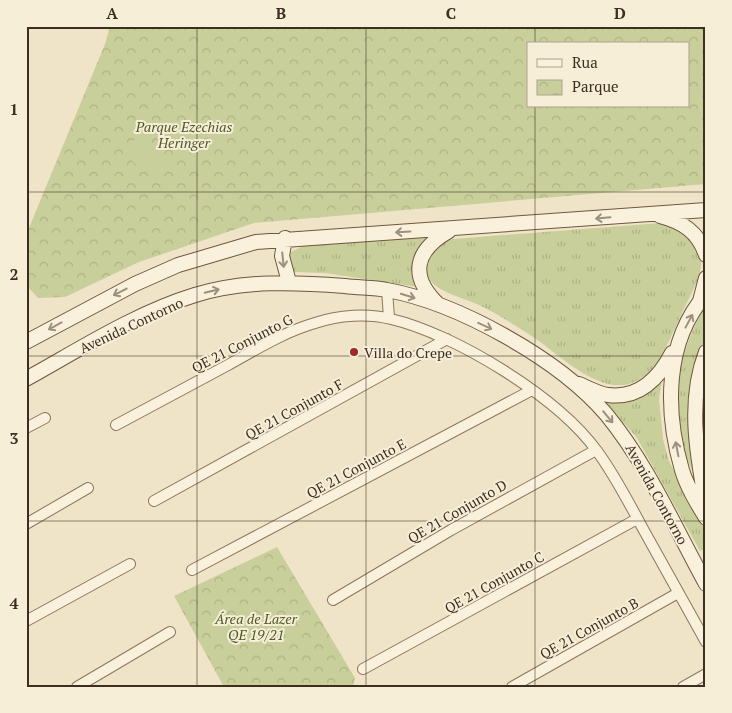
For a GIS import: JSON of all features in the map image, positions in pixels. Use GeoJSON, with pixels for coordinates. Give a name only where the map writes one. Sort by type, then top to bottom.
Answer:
{"type":"FeatureCollection","features":[{"type":"Feature","properties":{"kind":"main road"},"geometry":{"type":"LineString","coordinates":[[26,342],[135,284],[178,265],[256,242],[285,238],[452,230],[706,210]]}},
{"type":"Feature","properties":{"kind":"main road"},"geometry":{"type":"LineString","coordinates":[[652,214],[675,220],[693,231],[702,242],[706,255]]}},
{"type":"Feature","properties":{"kind":"main road"},"geometry":{"type":"LineString","coordinates":[[441,306],[425,291],[419,266],[421,258],[431,242],[452,230]]}},
{"type":"Feature","properties":{"kind":"main road"},"geometry":{"type":"LineString","coordinates":[[285,238],[282,256],[289,282]]}},
{"type":"Feature","properties":{"kind":"main road"},"geometry":{"type":"LineString","coordinates":[[574,382],[608,396],[633,393],[650,384],[664,368],[703,298],[706,278]]}},
{"type":"Feature","properties":{"kind":"main road","name":"Avenida Contorno"},"geometry":{"type":"LineString","coordinates":[[26,378],[102,336],[155,311],[194,295],[230,287],[289,282],[387,290],[441,306],[526,348],[574,382],[604,412],[626,439],[702,567],[706,584]]}},
{"type":"Feature","properties":{"kind":"main road"},"geometry":{"type":"LineString","coordinates":[[678,341],[672,373],[672,417],[682,471],[706,518]]}},
{"type":"Feature","properties":{"kind":"main road"},"geometry":{"type":"LineString","coordinates":[[706,352],[699,369],[695,396],[696,449],[706,504]]}},
{"type":"Feature","properties":{"kind":"street"},"geometry":{"type":"LineString","coordinates":[[387,290],[390,318],[447,339],[532,390],[566,418],[596,450],[706,642]]}},
{"type":"Feature","properties":{"kind":"street","name":"QE 21 Conjunto G"},"geometry":{"type":"LineString","coordinates":[[116,426],[283,335],[316,322],[345,316],[390,318]]}},
{"type":"Feature","properties":{"kind":"street","name":"QE 21 Conjunto F"},"geometry":{"type":"LineString","coordinates":[[154,501],[447,339]]}},
{"type":"Feature","properties":{"kind":"street","name":"QE 21 Conjunto E"},"geometry":{"type":"LineString","coordinates":[[192,570],[532,390]]}},
{"type":"Feature","properties":{"kind":"street"},"geometry":{"type":"LineString","coordinates":[[26,428],[45,418]]}},
{"type":"Feature","properties":{"kind":"street","name":"QE 21 Conjunto D"},"geometry":{"type":"LineString","coordinates":[[333,600],[451,530],[596,450]]}},
{"type":"Feature","properties":{"kind":"street"},"geometry":{"type":"LineString","coordinates":[[26,524],[88,488]]}},
{"type":"Feature","properties":{"kind":"street","name":"QE 21 Conjunto C"},"geometry":{"type":"LineString","coordinates":[[363,669],[637,519]]}},
{"type":"Feature","properties":{"kind":"street"},"geometry":{"type":"LineString","coordinates":[[26,621],[130,564]]}},
{"type":"Feature","properties":{"kind":"street","name":"QE 21 Conjunto B"},"geometry":{"type":"LineString","coordinates":[[512,687],[678,593]]}},
{"type":"Feature","properties":{"kind":"street"},"geometry":{"type":"LineString","coordinates":[[77,687],[170,632]]}},
{"type":"Feature","properties":{"kind":"street"},"geometry":{"type":"LineString","coordinates":[[683,687],[706,674]]}},
{"type":"Feature","properties":{"kind":"green space","name":"Parque Ezechias Heringer"},"geometry":{"type":"Polygon","coordinates":[[[110,26],[706,26],[706,184],[254,223],[139,262],[65,297],[38,298],[26,285],[26,235],[105,44],[110,26]]]}},
{"type":"Feature","properties":{"kind":"green space"},"geometry":{"type":"Polygon","coordinates":[[[137,136],[168,157],[154,178],[123,154],[137,136]]]}},
{"type":"Feature","properties":{"kind":"green space"},"geometry":{"type":"Polygon","coordinates":[[[661,223],[683,228],[699,250],[701,265],[693,291],[662,355],[648,373],[629,384],[603,383],[590,377],[500,316],[436,286],[429,279],[426,272],[425,265],[432,252],[444,242],[452,239],[661,223]]]}},
{"type":"Feature","properties":{"kind":"green space"},"geometry":{"type":"Polygon","coordinates":[[[427,236],[418,249],[415,260],[414,266],[418,287],[325,273],[294,272],[288,267],[289,253],[305,245],[427,236]]]}},
{"type":"Feature","properties":{"kind":"green space"},"geometry":{"type":"Polygon","coordinates":[[[706,304],[706,334],[691,377],[689,399],[699,483],[688,460],[681,438],[677,415],[677,393],[680,370],[686,348],[706,304]]]}},
{"type":"Feature","properties":{"kind":"green space"},"geometry":{"type":"Polygon","coordinates":[[[662,380],[659,399],[663,439],[669,461],[706,532],[706,548],[700,551],[637,438],[602,398],[662,380]]]}},
{"type":"Feature","properties":{"kind":"green space","name":"Área de Lazer QE 19/21"},"geometry":{"type":"Polygon","coordinates":[[[277,547],[355,678],[353,687],[224,687],[174,596],[277,547]]]}},
{"type":"Feature","properties":{"kind":"place","name":"Villa do Crepe"},"geometry":{"type":"Point","coordinates":[354,352]}}]}
